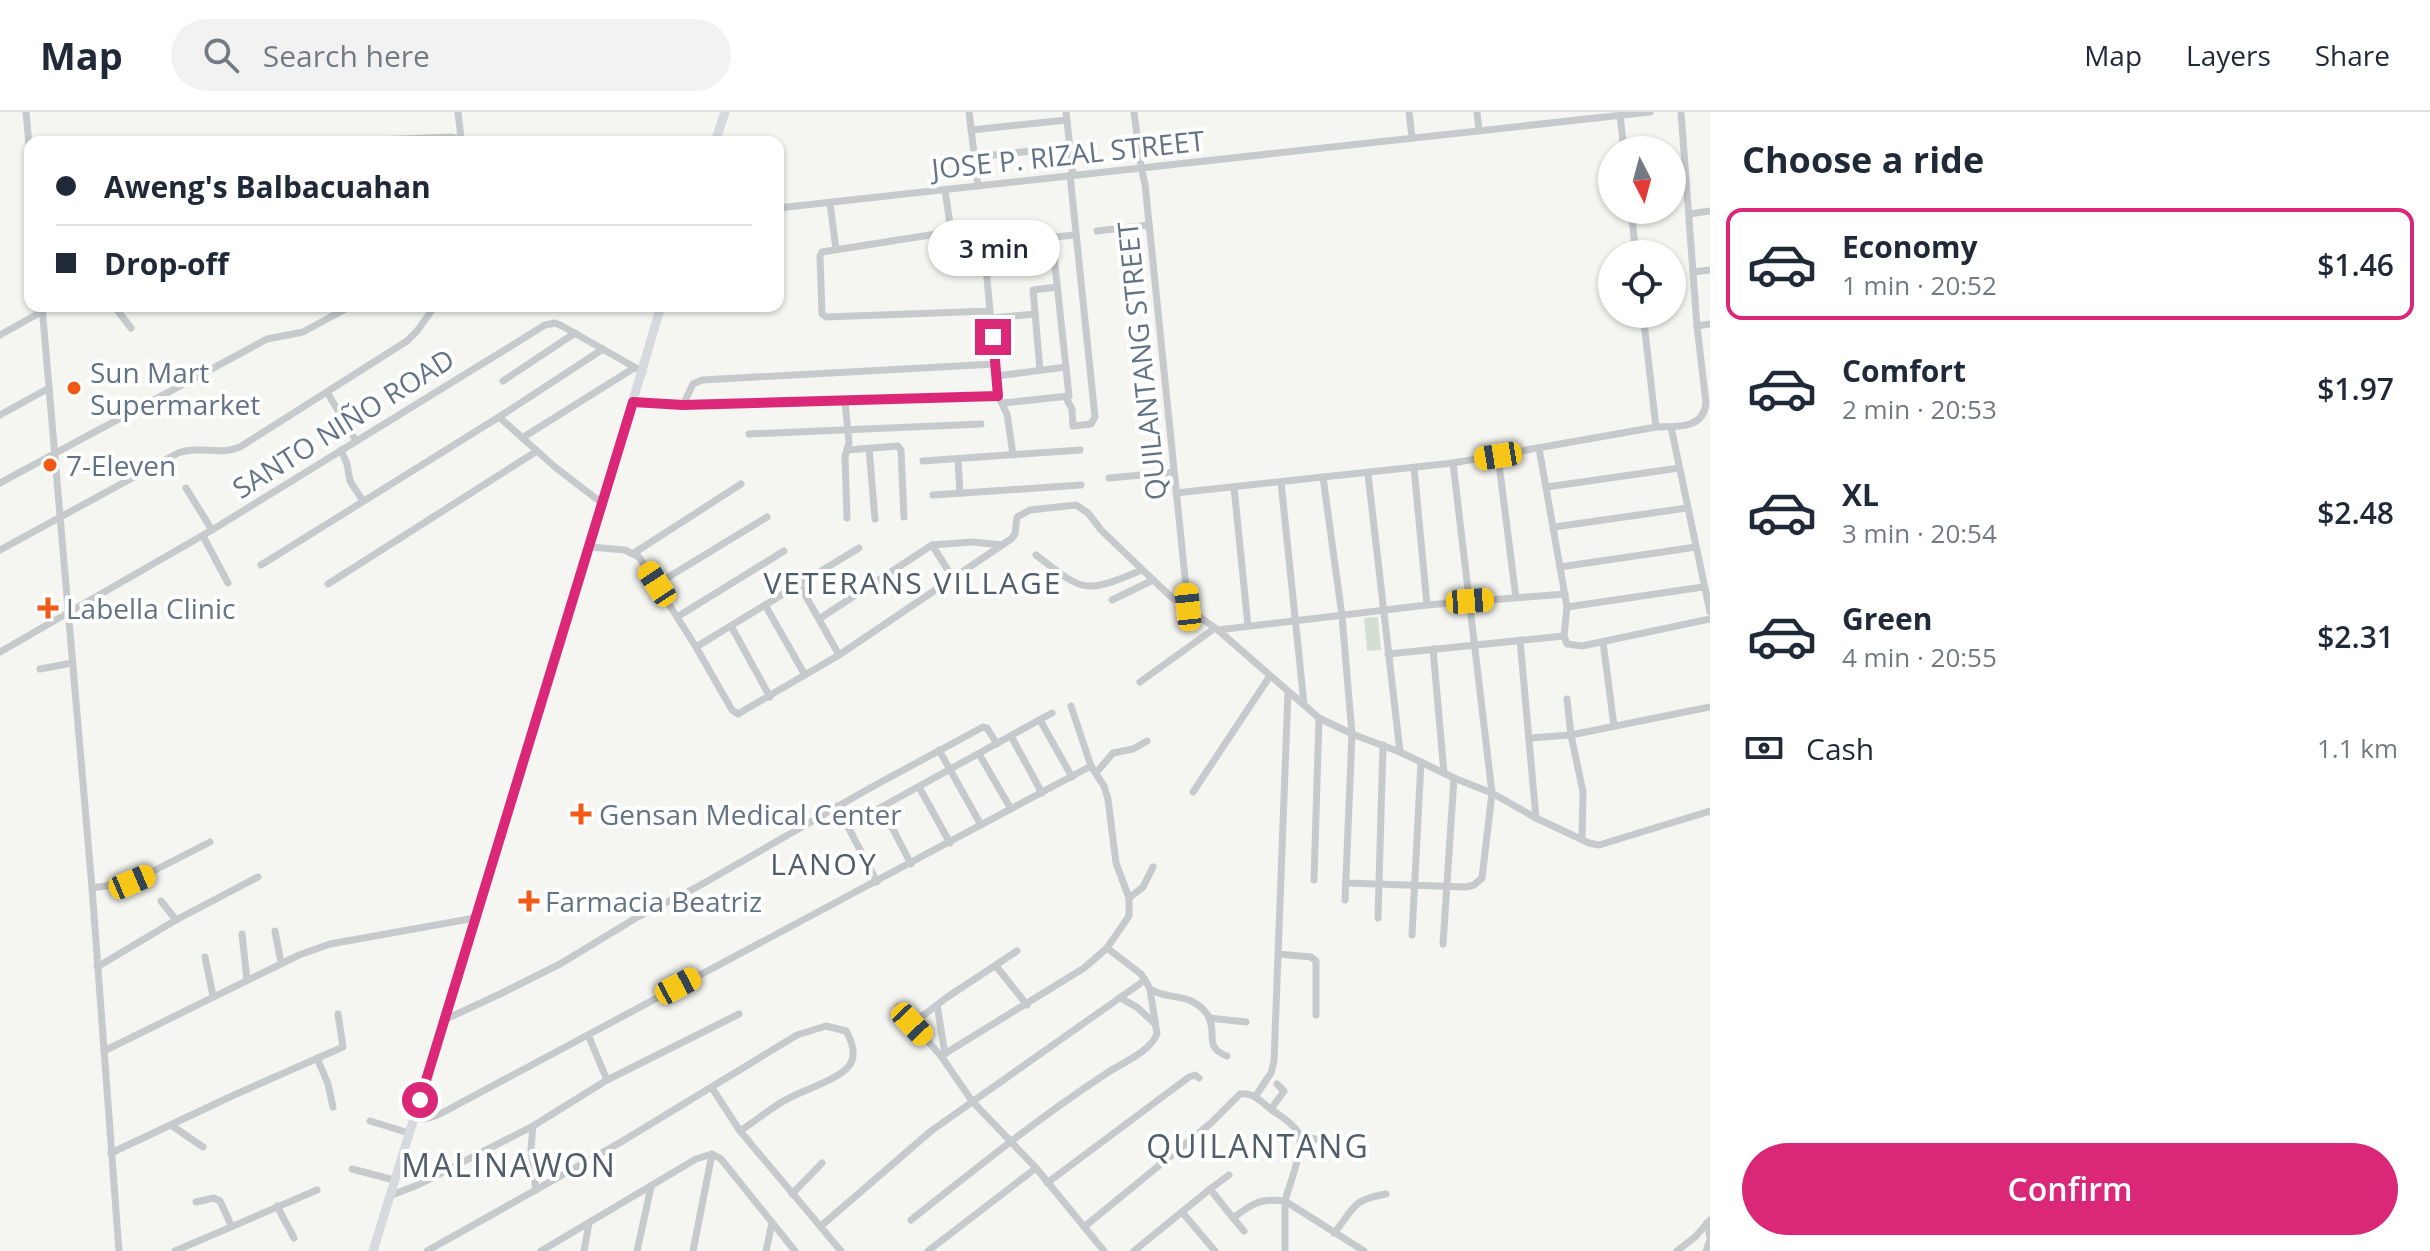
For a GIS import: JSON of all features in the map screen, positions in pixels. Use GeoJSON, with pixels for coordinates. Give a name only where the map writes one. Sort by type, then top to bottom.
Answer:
{"type":"FeatureCollection","features":[{"type":"Feature","properties":{"kind":"main road"},"geometry":{"type":"LineString","coordinates":[[717,136],[725,112]]}},
{"type":"Feature","properties":{"kind":"main road"},"geometry":{"type":"LineString","coordinates":[[373,1251],[603,504],[633,402],[638,370],[659,312]]}},
{"type":"Feature","properties":{"kind":"street"},"geometry":{"type":"LineString","coordinates":[[26,112],[28,136]]}},
{"type":"Feature","properties":{"kind":"street"},"geometry":{"type":"LineString","coordinates":[[458,112],[463,136]]}},
{"type":"Feature","properties":{"kind":"street"},"geometry":{"type":"LineString","coordinates":[[969,112],[978,186]]}},
{"type":"Feature","properties":{"kind":"street","name":"QUILANTANG STREET"},"geometry":{"type":"LineString","coordinates":[[1134,112],[1145,184],[1188,607]]}},
{"type":"Feature","properties":{"kind":"street"},"geometry":{"type":"LineString","coordinates":[[1409,112],[1412,137]]}},
{"type":"Feature","properties":{"kind":"street"},"geometry":{"type":"LineString","coordinates":[[1477,112],[1479,130]]}},
{"type":"Feature","properties":{"kind":"street"},"geometry":{"type":"LineString","coordinates":[[1538,112],[1540,123]]}},
{"type":"Feature","properties":{"kind":"street","name":"JOSE P. RIZAL STREET"},"geometry":{"type":"LineString","coordinates":[[784,207],[1650,112]]}},
{"type":"Feature","properties":{"kind":"street"},"geometry":{"type":"LineString","coordinates":[[1176,493],[1453,463],[1656,427],[1690,425],[1697,421],[1704,413],[1706,403],[1681,112]]}},
{"type":"Feature","properties":{"kind":"street"},"geometry":{"type":"LineString","coordinates":[[1620,115],[1622,136]]}},
{"type":"Feature","properties":{"kind":"street"},"geometry":{"type":"LineString","coordinates":[[971,130],[1067,116],[1075,235],[1095,417],[1091,424],[1073,426],[1072,409],[1065,396]]}},
{"type":"Feature","properties":{"kind":"street"},"geometry":{"type":"LineString","coordinates":[[974,157],[1070,147]]}},
{"type":"Feature","properties":{"kind":"street"},"geometry":{"type":"LineString","coordinates":[[945,190],[950,224]]}},
{"type":"Feature","properties":{"kind":"street"},"geometry":{"type":"LineString","coordinates":[[830,203],[836,249]]}},
{"type":"Feature","properties":{"kind":"street"},"geometry":{"type":"LineString","coordinates":[[1689,214],[1710,211]]}},
{"type":"Feature","properties":{"kind":"street"},"geometry":{"type":"LineString","coordinates":[[1097,231],[1149,225]]}},
{"type":"Feature","properties":{"kind":"street"},"geometry":{"type":"LineString","coordinates":[[987,226],[824,251],[820,254],[822,314],[824,317],[1035,314]]}},
{"type":"Feature","properties":{"kind":"street"},"geometry":{"type":"LineString","coordinates":[[999,242],[1075,235]]}},
{"type":"Feature","properties":{"kind":"street"},"geometry":{"type":"LineString","coordinates":[[633,402],[683,405],[1069,396],[1052,237]]}},
{"type":"Feature","properties":{"kind":"street"},"geometry":{"type":"LineString","coordinates":[[1013,455],[1007,414],[1000,399],[996,376],[986,268],[1054,261]]}},
{"type":"Feature","properties":{"kind":"street"},"geometry":{"type":"LineString","coordinates":[[1693,272],[1710,270]]}},
{"type":"Feature","properties":{"kind":"street"},"geometry":{"type":"LineString","coordinates":[[1040,370],[1033,290],[1057,287]]}},
{"type":"Feature","properties":{"kind":"street"},"geometry":{"type":"LineString","coordinates":[[0,335],[38,312]]}},
{"type":"Feature","properties":{"kind":"street"},"geometry":{"type":"LineString","coordinates":[[43,312],[119,1251]]}},
{"type":"Feature","properties":{"kind":"street"},"geometry":{"type":"LineString","coordinates":[[119,312],[131,328]]}},
{"type":"Feature","properties":{"kind":"street"},"geometry":{"type":"LineString","coordinates":[[0,483],[267,339],[303,332],[340,312]]}},
{"type":"Feature","properties":{"kind":"street"},"geometry":{"type":"LineString","coordinates":[[0,550],[178,453],[193,449],[214,452],[232,450],[407,341],[431,312]]}},
{"type":"Feature","properties":{"kind":"street","name":"SANTO NIÑO ROAD"},"geometry":{"type":"LineString","coordinates":[[0,652],[203,536],[545,325],[555,323],[638,370]]}},
{"type":"Feature","properties":{"kind":"street"},"geometry":{"type":"LineString","coordinates":[[1697,326],[1710,324]]}},
{"type":"Feature","properties":{"kind":"street"},"geometry":{"type":"LineString","coordinates":[[1645,328],[1656,427]]}},
{"type":"Feature","properties":{"kind":"street"},"geometry":{"type":"LineString","coordinates":[[503,381],[575,333]]}},
{"type":"Feature","properties":{"kind":"street"},"geometry":{"type":"LineString","coordinates":[[261,565],[603,349]]}},
{"type":"Feature","properties":{"kind":"street"},"geometry":{"type":"LineString","coordinates":[[683,405],[693,384],[702,380],[995,364]]}},
{"type":"Feature","properties":{"kind":"street"},"geometry":{"type":"LineString","coordinates":[[996,376],[1066,367]]}},
{"type":"Feature","properties":{"kind":"street"},"geometry":{"type":"LineString","coordinates":[[522,438],[638,370]]}},
{"type":"Feature","properties":{"kind":"street"},"geometry":{"type":"LineString","coordinates":[[0,415],[49,388]]}},
{"type":"Feature","properties":{"kind":"street"},"geometry":{"type":"LineString","coordinates":[[327,392],[356,441]]}},
{"type":"Feature","properties":{"kind":"street"},"geometry":{"type":"LineString","coordinates":[[845,402],[849,443],[845,456],[847,518]]}},
{"type":"Feature","properties":{"kind":"street"},"geometry":{"type":"LineString","coordinates":[[499,417],[603,504]]}},
{"type":"Feature","properties":{"kind":"street"},"geometry":{"type":"LineString","coordinates":[[749,434],[981,424]]}},
{"type":"Feature","properties":{"kind":"street"},"geometry":{"type":"LineString","coordinates":[[1671,427],[1710,612]]}},
{"type":"Feature","properties":{"kind":"street"},"geometry":{"type":"LineString","coordinates":[[847,450],[899,447],[904,517]]}},
{"type":"Feature","properties":{"kind":"street"},"geometry":{"type":"LineString","coordinates":[[869,448],[875,519]]}},
{"type":"Feature","properties":{"kind":"street"},"geometry":{"type":"LineString","coordinates":[[1539,448],[1567,607],[1564,636],[1569,646],[1603,642],[1710,619]]}},
{"type":"Feature","properties":{"kind":"street"},"geometry":{"type":"LineString","coordinates":[[341,450],[350,481],[363,501]]}},
{"type":"Feature","properties":{"kind":"street"},"geometry":{"type":"LineString","coordinates":[[923,461],[1080,450]]}},
{"type":"Feature","properties":{"kind":"street"},"geometry":{"type":"LineString","coordinates":[[328,584],[537,451]]}},
{"type":"Feature","properties":{"kind":"street"},"geometry":{"type":"LineString","coordinates":[[1498,456],[1516,598]]}},
{"type":"Feature","properties":{"kind":"street"},"geometry":{"type":"LineString","coordinates":[[958,459],[960,493]]}},
{"type":"Feature","properties":{"kind":"street"},"geometry":{"type":"LineString","coordinates":[[1346,883],[1466,887],[1482,878],[1492,793],[1453,463]]}},
{"type":"Feature","properties":{"kind":"street"},"geometry":{"type":"LineString","coordinates":[[1414,468],[1427,605]]}},
{"type":"Feature","properties":{"kind":"street"},"geometry":{"type":"LineString","coordinates":[[1547,487],[1679,468]]}},
{"type":"Feature","properties":{"kind":"street"},"geometry":{"type":"LineString","coordinates":[[1109,478],[1174,472]]}},
{"type":"Feature","properties":{"kind":"street"},"geometry":{"type":"LineString","coordinates":[[1368,474],[1400,752]]}},
{"type":"Feature","properties":{"kind":"street"},"geometry":{"type":"LineString","coordinates":[[1323,477],[1342,616],[1352,734],[1345,900]]}},
{"type":"Feature","properties":{"kind":"street"},"geometry":{"type":"LineString","coordinates":[[1281,482],[1304,704]]}},
{"type":"Feature","properties":{"kind":"street"},"geometry":{"type":"LineString","coordinates":[[634,553],[741,484]]}},
{"type":"Feature","properties":{"kind":"street"},"geometry":{"type":"LineString","coordinates":[[933,495],[1081,485]]}},
{"type":"Feature","properties":{"kind":"street"},"geometry":{"type":"LineString","coordinates":[[1234,487],[1248,626]]}},
{"type":"Feature","properties":{"kind":"street"},"geometry":{"type":"LineString","coordinates":[[186,488],[212,530]]}},
{"type":"Feature","properties":{"kind":"street"},"geometry":{"type":"LineString","coordinates":[[590,547],[634,553],[644,563],[727,702],[738,714],[839,655],[1011,539],[1015,534],[1015,521],[1021,514],[1076,505],[1088,513],[1101,530],[1170,596],[1216,629],[1319,718],[1352,734],[1492,793],[1536,818],[1599,845],[1710,811]]}},
{"type":"Feature","properties":{"kind":"street"},"geometry":{"type":"LineString","coordinates":[[1554,527],[1687,508]]}},
{"type":"Feature","properties":{"kind":"street"},"geometry":{"type":"LineString","coordinates":[[657,584],[767,517]]}},
{"type":"Feature","properties":{"kind":"street"},"geometry":{"type":"LineString","coordinates":[[203,536],[228,583]]}},
{"type":"Feature","properties":{"kind":"street"},"geometry":{"type":"LineString","coordinates":[[819,619],[932,545],[984,542],[1002,545]]}},
{"type":"Feature","properties":{"kind":"street"},"geometry":{"type":"LineString","coordinates":[[932,545],[953,578]]}},
{"type":"Feature","properties":{"kind":"street"},"geometry":{"type":"LineString","coordinates":[[1560,567],[1696,547]]}},
{"type":"Feature","properties":{"kind":"street"},"geometry":{"type":"LineString","coordinates":[[696,647],[859,548]]}},
{"type":"Feature","properties":{"kind":"street"},"geometry":{"type":"LineString","coordinates":[[677,617],[784,551]]}},
{"type":"Feature","properties":{"kind":"street"},"geometry":{"type":"LineString","coordinates":[[1036,555],[1068,579],[1088,588],[1142,570]]}},
{"type":"Feature","properties":{"kind":"street"},"geometry":{"type":"LineString","coordinates":[[1112,600],[1153,580]]}},
{"type":"Feature","properties":{"kind":"street"},"geometry":{"type":"LineString","coordinates":[[799,584],[839,655]]}},
{"type":"Feature","properties":{"kind":"street"},"geometry":{"type":"LineString","coordinates":[[1567,607],[1703,587]]}},
{"type":"Feature","properties":{"kind":"street"},"geometry":{"type":"LineString","coordinates":[[1140,682],[1216,629],[1427,605],[1565,594]]}},
{"type":"Feature","properties":{"kind":"street"},"geometry":{"type":"LineString","coordinates":[[765,605],[805,675]]}},
{"type":"Feature","properties":{"kind":"street"},"geometry":{"type":"LineString","coordinates":[[731,626],[770,697]]}},
{"type":"Feature","properties":{"kind":"street"},"geometry":{"type":"LineString","coordinates":[[1388,654],[1564,636]]}},
{"type":"Feature","properties":{"kind":"street"},"geometry":{"type":"LineString","coordinates":[[1520,640],[1536,818]]}},
{"type":"Feature","properties":{"kind":"street"},"geometry":{"type":"LineString","coordinates":[[1603,642],[1614,726]]}},
{"type":"Feature","properties":{"kind":"street"},"geometry":{"type":"LineString","coordinates":[[1433,649],[1444,773]]}},
{"type":"Feature","properties":{"kind":"street"},"geometry":{"type":"LineString","coordinates":[[40,669],[72,663]]}},
{"type":"Feature","properties":{"kind":"street"},"geometry":{"type":"LineString","coordinates":[[1193,792],[1270,676]]}},
{"type":"Feature","properties":{"kind":"street"},"geometry":{"type":"LineString","coordinates":[[1255,1097],[1271,1073],[1274,1061],[1288,692]]}},
{"type":"Feature","properties":{"kind":"street"},"geometry":{"type":"LineString","coordinates":[[1567,699],[1583,792],[1582,839]]}},
{"type":"Feature","properties":{"kind":"street"},"geometry":{"type":"LineString","coordinates":[[943,1055],[1084,968],[1107,948],[1129,916],[1129,898],[1115,856],[1108,799],[1091,766],[1071,706]]}},
{"type":"Feature","properties":{"kind":"street"},"geometry":{"type":"LineString","coordinates":[[1529,738],[1571,735],[1710,707]]}},
{"type":"Feature","properties":{"kind":"street"},"geometry":{"type":"LineString","coordinates":[[847,826],[1052,713]]}},
{"type":"Feature","properties":{"kind":"street"},"geometry":{"type":"LineString","coordinates":[[1314,880],[1319,718]]}},
{"type":"Feature","properties":{"kind":"street"},"geometry":{"type":"LineString","coordinates":[[1040,720],[1072,777]]}},
{"type":"Feature","properties":{"kind":"street"},"geometry":{"type":"LineString","coordinates":[[446,1019],[560,964],[636,918],[984,726],[997,744]]}},
{"type":"Feature","properties":{"kind":"street"},"geometry":{"type":"LineString","coordinates":[[1011,736],[1042,793]]}},
{"type":"Feature","properties":{"kind":"street"},"geometry":{"type":"LineString","coordinates":[[1096,773],[1113,753],[1133,749],[1147,741]]}},
{"type":"Feature","properties":{"kind":"street"},"geometry":{"type":"LineString","coordinates":[[1378,918],[1383,745]]}},
{"type":"Feature","properties":{"kind":"street"},"geometry":{"type":"LineString","coordinates":[[939,750],[981,825]]}},
{"type":"Feature","properties":{"kind":"street"},"geometry":{"type":"LineString","coordinates":[[979,754],[1011,809]]}},
{"type":"Feature","properties":{"kind":"street"},"geometry":{"type":"LineString","coordinates":[[1412,935],[1421,762]]}},
{"type":"Feature","properties":{"kind":"street"},"geometry":{"type":"LineString","coordinates":[[414,1119],[440,1114],[589,1037],[678,986],[1091,766]]}},
{"type":"Feature","properties":{"kind":"street"},"geometry":{"type":"LineString","coordinates":[[1443,944],[1454,778]]}},
{"type":"Feature","properties":{"kind":"street"},"geometry":{"type":"LineString","coordinates":[[919,787],[950,843]]}},
{"type":"Feature","properties":{"kind":"street"},"geometry":{"type":"LineString","coordinates":[[837,806],[877,882]]}},
{"type":"Feature","properties":{"kind":"street"},"geometry":{"type":"LineString","coordinates":[[882,808],[911,864]]}},
{"type":"Feature","properties":{"kind":"street"},"geometry":{"type":"LineString","coordinates":[[92,888],[132,882],[210,842]]}},
{"type":"Feature","properties":{"kind":"street"},"geometry":{"type":"LineString","coordinates":[[1129,898],[1143,887],[1153,867]]}},
{"type":"Feature","properties":{"kind":"street"},"geometry":{"type":"LineString","coordinates":[[97,967],[176,920],[258,877]]}},
{"type":"Feature","properties":{"kind":"street"},"geometry":{"type":"LineString","coordinates":[[161,901],[176,920]]}},
{"type":"Feature","properties":{"kind":"street"},"geometry":{"type":"LineString","coordinates":[[104,1051],[281,963],[330,944],[475,918]]}},
{"type":"Feature","properties":{"kind":"street"},"geometry":{"type":"LineString","coordinates":[[275,931],[281,963]]}},
{"type":"Feature","properties":{"kind":"street"},"geometry":{"type":"LineString","coordinates":[[242,934],[247,980]]}},
{"type":"Feature","properties":{"kind":"street"},"geometry":{"type":"LineString","coordinates":[[911,1220],[1011,1141],[1155,1040],[1157,1026],[1150,989],[1141,974],[1107,948]]}},
{"type":"Feature","properties":{"kind":"street"},"geometry":{"type":"LineString","coordinates":[[912,1024],[1017,951]]}},
{"type":"Feature","properties":{"kind":"street"},"geometry":{"type":"LineString","coordinates":[[1278,954],[1311,957],[1316,961],[1316,1015]]}},
{"type":"Feature","properties":{"kind":"street"},"geometry":{"type":"LineString","coordinates":[[205,957],[213,996]]}},
{"type":"Feature","properties":{"kind":"street"},"geometry":{"type":"LineString","coordinates":[[996,966],[1027,1005]]}},
{"type":"Feature","properties":{"kind":"street"},"geometry":{"type":"LineString","coordinates":[[821,1226],[931,1131],[1145,980]]}},
{"type":"Feature","properties":{"kind":"street"},"geometry":{"type":"LineString","coordinates":[[1150,989],[1156,993],[1185,997],[1199,1007],[1209,1018],[1213,1048],[1227,1056]]}},
{"type":"Feature","properties":{"kind":"street"},"geometry":{"type":"LineString","coordinates":[[1121,998],[1138,1008],[1157,1026]]}},
{"type":"Feature","properties":{"kind":"street"},"geometry":{"type":"LineString","coordinates":[[937,1005],[943,1055]]}},
{"type":"Feature","properties":{"kind":"street"},"geometry":{"type":"LineString","coordinates":[[898,1007],[943,1055],[972,1101],[1036,1168],[1104,1251]]}},
{"type":"Feature","properties":{"kind":"street"},"geometry":{"type":"LineString","coordinates":[[111,1153],[343,1047],[338,1014]]}},
{"type":"Feature","properties":{"kind":"street"},"geometry":{"type":"LineString","coordinates":[[389,1196],[429,1180],[533,1126],[607,1080],[739,1014]]}},
{"type":"Feature","properties":{"kind":"street"},"geometry":{"type":"LineString","coordinates":[[1209,1018],[1246,1022]]}},
{"type":"Feature","properties":{"kind":"street"},"geometry":{"type":"LineString","coordinates":[[427,1251],[712,1088],[797,1035],[826,1026],[846,1031],[852,1047],[850,1065],[822,1083],[782,1102],[740,1131]]}},
{"type":"Feature","properties":{"kind":"street"},"geometry":{"type":"LineString","coordinates":[[589,1037],[607,1080]]}},
{"type":"Feature","properties":{"kind":"street"},"geometry":{"type":"LineString","coordinates":[[317,1058],[333,1107]]}},
{"type":"Feature","properties":{"kind":"street"},"geometry":{"type":"LineString","coordinates":[[1047,1183],[1189,1077],[1195,1075],[1199,1078]]}},
{"type":"Feature","properties":{"kind":"street"},"geometry":{"type":"LineString","coordinates":[[1271,1109],[1284,1091],[1277,1084]]}},
{"type":"Feature","properties":{"kind":"street"},"geometry":{"type":"LineString","coordinates":[[712,1088],[740,1131],[841,1251]]}},
{"type":"Feature","properties":{"kind":"street"},"geometry":{"type":"LineString","coordinates":[[1084,1227],[1211,1123],[1240,1094],[1246,1093],[1294,1127],[1301,1137],[1301,1147],[1285,1201],[1285,1251]]}},
{"type":"Feature","properties":{"kind":"street"},"geometry":{"type":"LineString","coordinates":[[370,1121],[409,1133]]}},
{"type":"Feature","properties":{"kind":"street"},"geometry":{"type":"LineString","coordinates":[[171,1125],[203,1147]]}},
{"type":"Feature","properties":{"kind":"street"},"geometry":{"type":"LineString","coordinates":[[533,1126],[532,1158],[536,1190]]}},
{"type":"Feature","properties":{"kind":"street"},"geometry":{"type":"LineString","coordinates":[[1301,1137],[1324,1141],[1333,1147],[1337,1155]]}},
{"type":"Feature","properties":{"kind":"street"},"geometry":{"type":"LineString","coordinates":[[693,1251],[712,1154]]}},
{"type":"Feature","properties":{"kind":"street"},"geometry":{"type":"LineString","coordinates":[[541,1251],[696,1159],[712,1154],[721,1159],[795,1251]]}},
{"type":"Feature","properties":{"kind":"street"},"geometry":{"type":"LineString","coordinates":[[792,1194],[822,1163]]}},
{"type":"Feature","properties":{"kind":"street"},"geometry":{"type":"LineString","coordinates":[[928,1251],[1036,1168]]}},
{"type":"Feature","properties":{"kind":"street"},"geometry":{"type":"LineString","coordinates":[[352,1169],[394,1180]]}},
{"type":"Feature","properties":{"kind":"street"},"geometry":{"type":"LineString","coordinates":[[1134,1251],[1229,1175]]}},
{"type":"Feature","properties":{"kind":"street"},"geometry":{"type":"LineString","coordinates":[[637,1251],[651,1186]]}},
{"type":"Feature","properties":{"kind":"street"},"geometry":{"type":"LineString","coordinates":[[1210,1189],[1244,1231]]}},
{"type":"Feature","properties":{"kind":"street"},"geometry":{"type":"LineString","coordinates":[[175,1251],[317,1190]]}},
{"type":"Feature","properties":{"kind":"street"},"geometry":{"type":"LineString","coordinates":[[1334,1233],[1357,1202],[1386,1194]]}},
{"type":"Feature","properties":{"kind":"street"},"geometry":{"type":"LineString","coordinates":[[196,1202],[214,1198],[220,1201],[231,1225]]}},
{"type":"Feature","properties":{"kind":"street"},"geometry":{"type":"LineString","coordinates":[[1233,1218],[1251,1204],[1262,1200],[1285,1201],[1364,1251]]}},
{"type":"Feature","properties":{"kind":"street"},"geometry":{"type":"LineString","coordinates":[[277,1206],[294,1238]]}},
{"type":"Feature","properties":{"kind":"street"},"geometry":{"type":"LineString","coordinates":[[1182,1212],[1215,1251]]}},
{"type":"Feature","properties":{"kind":"street"},"geometry":{"type":"LineString","coordinates":[[1706,1251],[1710,1238],[1708,1221]]}},
{"type":"Feature","properties":{"kind":"street"},"geometry":{"type":"LineString","coordinates":[[1677,1251],[1695,1237],[1708,1221]]}},
{"type":"Feature","properties":{"kind":"street"},"geometry":{"type":"LineString","coordinates":[[584,1251],[589,1223]]}},
{"type":"Feature","properties":{"kind":"street"},"geometry":{"type":"LineString","coordinates":[[766,1251],[772,1223]]}},
{"type":"Feature","properties":{"kind":"shaded area"},"geometry":{"type":"Polygon","coordinates":[[[1378,617],[1381,650],[1367,651],[1364,618],[1378,617]]]}},
{"type":"Feature","properties":{"kind":"place","name":"Sun Mart Supermarket"},"geometry":{"type":"Point","coordinates":[74,388]}},
{"type":"Feature","properties":{"kind":"place","name":"7-Eleven"},"geometry":{"type":"Point","coordinates":[50,465]}},
{"type":"Feature","properties":{"kind":"place","name":"Labella Clinic"},"geometry":{"type":"Point","coordinates":[48,608]}},
{"type":"Feature","properties":{"kind":"place","name":"Gensan Medical Center"},"geometry":{"type":"Point","coordinates":[581,814]}},
{"type":"Feature","properties":{"kind":"place","name":"Farmacia Beatriz"},"geometry":{"type":"Point","coordinates":[529,901]}},
{"type":"Feature","properties":{"kind":"district","name":"VETERANS VILLAGE"},"geometry":{"type":"Point","coordinates":[913,582]}},
{"type":"Feature","properties":{"kind":"district","name":"LANOY"},"geometry":{"type":"Point","coordinates":[824,863]}},
{"type":"Feature","properties":{"kind":"district","name":"QUILANTANG"},"geometry":{"type":"Point","coordinates":[1258,1145]}},
{"type":"Feature","properties":{"kind":"district","name":"MALINAWON"},"geometry":{"type":"Point","coordinates":[509,1164]}},
{"type":"Feature","properties":{"kind":"route"},"geometry":{"type":"LineString","coordinates":[[420,1100],[633,402],[683,405],[998,396],[993,337]]}}]}
